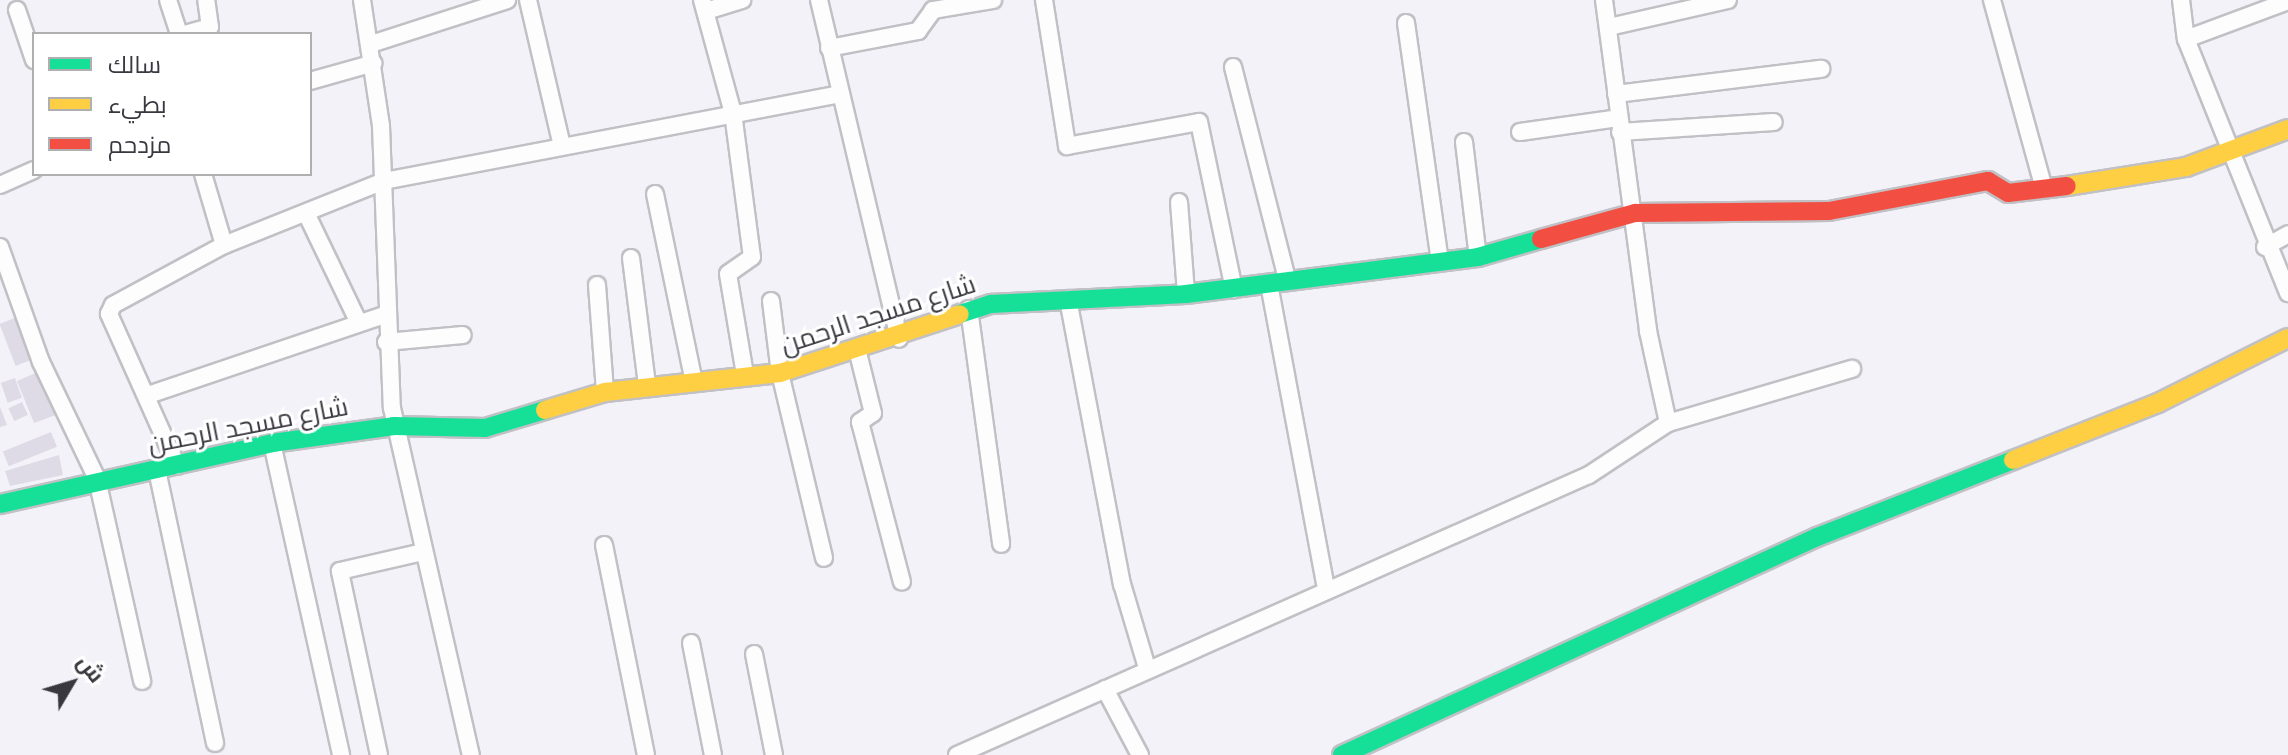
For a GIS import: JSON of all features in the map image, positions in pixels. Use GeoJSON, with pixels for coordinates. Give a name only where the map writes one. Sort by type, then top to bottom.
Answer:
{"type":"FeatureCollection","features":[{"type":"Feature","properties":{"kind":"street"},"geometry":{"type":"LineString","coordinates":[[168,0],[178,32]]}},
{"type":"Feature","properties":{"kind":"street"},"geometry":{"type":"LineString","coordinates":[[192,32],[210,27],[206,0]]}},
{"type":"Feature","properties":{"kind":"street"},"geometry":{"type":"LineString","coordinates":[[362,0],[374,63],[384,181],[386,342],[394,426],[471,755]]}},
{"type":"Feature","properties":{"kind":"street"},"geometry":{"type":"LineString","coordinates":[[528,0],[562,146]]}},
{"type":"Feature","properties":{"kind":"street"},"geometry":{"type":"LineString","coordinates":[[742,0],[704,6],[733,113],[752,257],[728,274],[745,375]]}},
{"type":"Feature","properties":{"kind":"street"},"geometry":{"type":"LineString","coordinates":[[819,0],[899,339]]}},
{"type":"Feature","properties":{"kind":"street"},"geometry":{"type":"LineString","coordinates":[[829,48],[918,31],[933,10],[993,0]]}},
{"type":"Feature","properties":{"kind":"street"},"geometry":{"type":"LineString","coordinates":[[1044,0],[1067,146],[1199,122],[1234,289]]}},
{"type":"Feature","properties":{"kind":"street"},"geometry":{"type":"LineString","coordinates":[[1604,0],[1619,125],[1635,213],[1648,331],[1668,423]]}},
{"type":"Feature","properties":{"kind":"street"},"geometry":{"type":"LineString","coordinates":[[1609,27],[1728,0]]}},
{"type":"Feature","properties":{"kind":"street"},"geometry":{"type":"LineString","coordinates":[[1992,0],[2044,189]]}},
{"type":"Feature","properties":{"kind":"street"},"geometry":{"type":"LineString","coordinates":[[2181,0],[2186,39],[2265,247],[2288,293]]}},
{"type":"Feature","properties":{"kind":"street"},"geometry":{"type":"LineString","coordinates":[[2186,39],[2288,1]]}},
{"type":"Feature","properties":{"kind":"street"},"geometry":{"type":"LineString","coordinates":[[371,44],[497,2]]}},
{"type":"Feature","properties":{"kind":"street"},"geometry":{"type":"LineString","coordinates":[[0,17],[15,5],[32,54]]}},
{"type":"Feature","properties":{"kind":"street"},"geometry":{"type":"LineString","coordinates":[[1406,23],[1440,261]]}},
{"type":"Feature","properties":{"kind":"street"},"geometry":{"type":"LineString","coordinates":[[312,80],[374,63]]}},
{"type":"Feature","properties":{"kind":"street"},"geometry":{"type":"LineString","coordinates":[[1233,67],[1279,283],[1326,590]]}},
{"type":"Feature","properties":{"kind":"street"},"geometry":{"type":"LineString","coordinates":[[1616,94],[1821,69]]}},
{"type":"Feature","properties":{"kind":"street"},"geometry":{"type":"LineString","coordinates":[[177,466],[109,308],[224,245],[384,181],[840,94]]}},
{"type":"Feature","properties":{"kind":"street"},"geometry":{"type":"LineString","coordinates":[[1520,132],[1619,125],[1774,122]]}},
{"type":"Feature","properties":{"kind":"street","name":"شارع مسجد الرحمن"},"geometry":{"type":"LineString","coordinates":[[0,504],[97,479],[177,466],[272,443],[394,426],[485,428],[605,392],[647,384],[780,373],[858,353],[969,309],[1068,299],[1186,294],[1478,257],[1635,213],[1851,209],[1992,181],[2008,193],[2143,176],[2229,154],[2288,129]]}},
{"type":"Feature","properties":{"kind":"street"},"geometry":{"type":"LineString","coordinates":[[1464,142],[1478,257]]}},
{"type":"Feature","properties":{"kind":"street"},"geometry":{"type":"LineString","coordinates":[[0,185],[32,171]]}},
{"type":"Feature","properties":{"kind":"street"},"geometry":{"type":"LineString","coordinates":[[204,176],[224,245]]}},
{"type":"Feature","properties":{"kind":"street"},"geometry":{"type":"LineString","coordinates":[[655,194],[693,378]]}},
{"type":"Feature","properties":{"kind":"street"},"geometry":{"type":"LineString","coordinates":[[1179,202],[1186,294]]}},
{"type":"Feature","properties":{"kind":"street"},"geometry":{"type":"LineString","coordinates":[[306,213],[359,323]]}},
{"type":"Feature","properties":{"kind":"street"},"geometry":{"type":"LineString","coordinates":[[2265,247],[2288,234]]}},
{"type":"Feature","properties":{"kind":"street"},"geometry":{"type":"LineString","coordinates":[[0,247],[41,362],[97,479],[142,681]]}},
{"type":"Feature","properties":{"kind":"street"},"geometry":{"type":"LineString","coordinates":[[631,258],[647,384]]}},
{"type":"Feature","properties":{"kind":"street"},"geometry":{"type":"LineString","coordinates":[[597,285],[605,392]]}},
{"type":"Feature","properties":{"kind":"street"},"geometry":{"type":"LineString","coordinates":[[1068,299],[1115,551],[1147,668]]}},
{"type":"Feature","properties":{"kind":"street"},"geometry":{"type":"LineString","coordinates":[[771,301],[780,373],[824,558]]}},
{"type":"Feature","properties":{"kind":"street"},"geometry":{"type":"LineString","coordinates":[[969,309],[1001,544]]}},
{"type":"Feature","properties":{"kind":"street"},"geometry":{"type":"LineString","coordinates":[[148,395],[387,314]]}},
{"type":"Feature","properties":{"kind":"street"},"geometry":{"type":"LineString","coordinates":[[386,342],[463,335]]}},
{"type":"Feature","properties":{"kind":"street"},"geometry":{"type":"LineString","coordinates":[[1342,755],[1817,537],[2158,403],[2288,338]]}},
{"type":"Feature","properties":{"kind":"street"},"geometry":{"type":"LineString","coordinates":[[858,353],[873,413],[860,422],[902,582]]}},
{"type":"Feature","properties":{"kind":"street"},"geometry":{"type":"LineString","coordinates":[[957,755],[1147,668],[1589,475],[1668,423],[1852,369]]}},
{"type":"Feature","properties":{"kind":"street"},"geometry":{"type":"LineString","coordinates":[[272,443],[341,755]]}},
{"type":"Feature","properties":{"kind":"street"},"geometry":{"type":"LineString","coordinates":[[157,470],[215,743]]}},
{"type":"Feature","properties":{"kind":"street"},"geometry":{"type":"LineString","coordinates":[[604,545],[646,755]]}},
{"type":"Feature","properties":{"kind":"street"},"geometry":{"type":"LineString","coordinates":[[379,755],[340,571],[423,552]]}},
{"type":"Feature","properties":{"kind":"street"},"geometry":{"type":"LineString","coordinates":[[691,643],[713,755]]}},
{"type":"Feature","properties":{"kind":"street"},"geometry":{"type":"LineString","coordinates":[[754,654],[774,755]]}},
{"type":"Feature","properties":{"kind":"street"},"geometry":{"type":"LineString","coordinates":[[1105,689],[1140,755]]}},
{"type":"Feature","properties":{"kind":"building"},"geometry":{"type":"Polygon","coordinates":[[[20,316],[36,358],[16,366],[0,324],[20,316]]]}},
{"type":"Feature","properties":{"kind":"building"},"geometry":{"type":"Polygon","coordinates":[[[40,371],[61,413],[34,423],[17,381],[40,371]]]}},
{"type":"Feature","properties":{"kind":"building"},"geometry":{"type":"Polygon","coordinates":[[[15,378],[22,398],[8,403],[1,383],[15,378]]]}},
{"type":"Feature","properties":{"kind":"building"},"geometry":{"type":"Polygon","coordinates":[[[22,402],[28,415],[14,421],[8,408],[22,402]]]}},
{"type":"Feature","properties":{"kind":"building"},"geometry":{"type":"Polygon","coordinates":[[[0,407],[7,425],[0,427],[0,407]]]}},
{"type":"Feature","properties":{"kind":"building"},"geometry":{"type":"Polygon","coordinates":[[[51,432],[57,447],[9,466],[3,451],[51,432]]]}},
{"type":"Feature","properties":{"kind":"building"},"geometry":{"type":"Polygon","coordinates":[[[59,455],[63,475],[10,486],[5,471],[59,455]]]}},
{"type":"Feature","properties":{"kind":"traffic: fast"},"geometry":{"type":"LineString","coordinates":[[960,314],[991,304],[1186,294],[1478,257],[1541,239]]}},
{"type":"Feature","properties":{"kind":"traffic: fast"},"geometry":{"type":"LineString","coordinates":[[0,504],[272,443],[394,426],[485,428],[545,410]]}},
{"type":"Feature","properties":{"kind":"traffic: fast"},"geometry":{"type":"LineString","coordinates":[[1342,755],[1817,537],[2013,460]]}},
{"type":"Feature","properties":{"kind":"traffic: slow"},"geometry":{"type":"LineString","coordinates":[[2067,186],[2186,167],[2288,129]]}},
{"type":"Feature","properties":{"kind":"traffic: slow"},"geometry":{"type":"LineString","coordinates":[[545,410],[605,392],[780,373],[960,314]]}},
{"type":"Feature","properties":{"kind":"traffic: slow"},"geometry":{"type":"LineString","coordinates":[[2013,460],[2158,403],[2288,338]]}},
{"type":"Feature","properties":{"kind":"traffic: jam"},"geometry":{"type":"LineString","coordinates":[[1541,239],[1635,213],[1829,211],[1988,181],[2008,193],[2067,186]]}}]}
